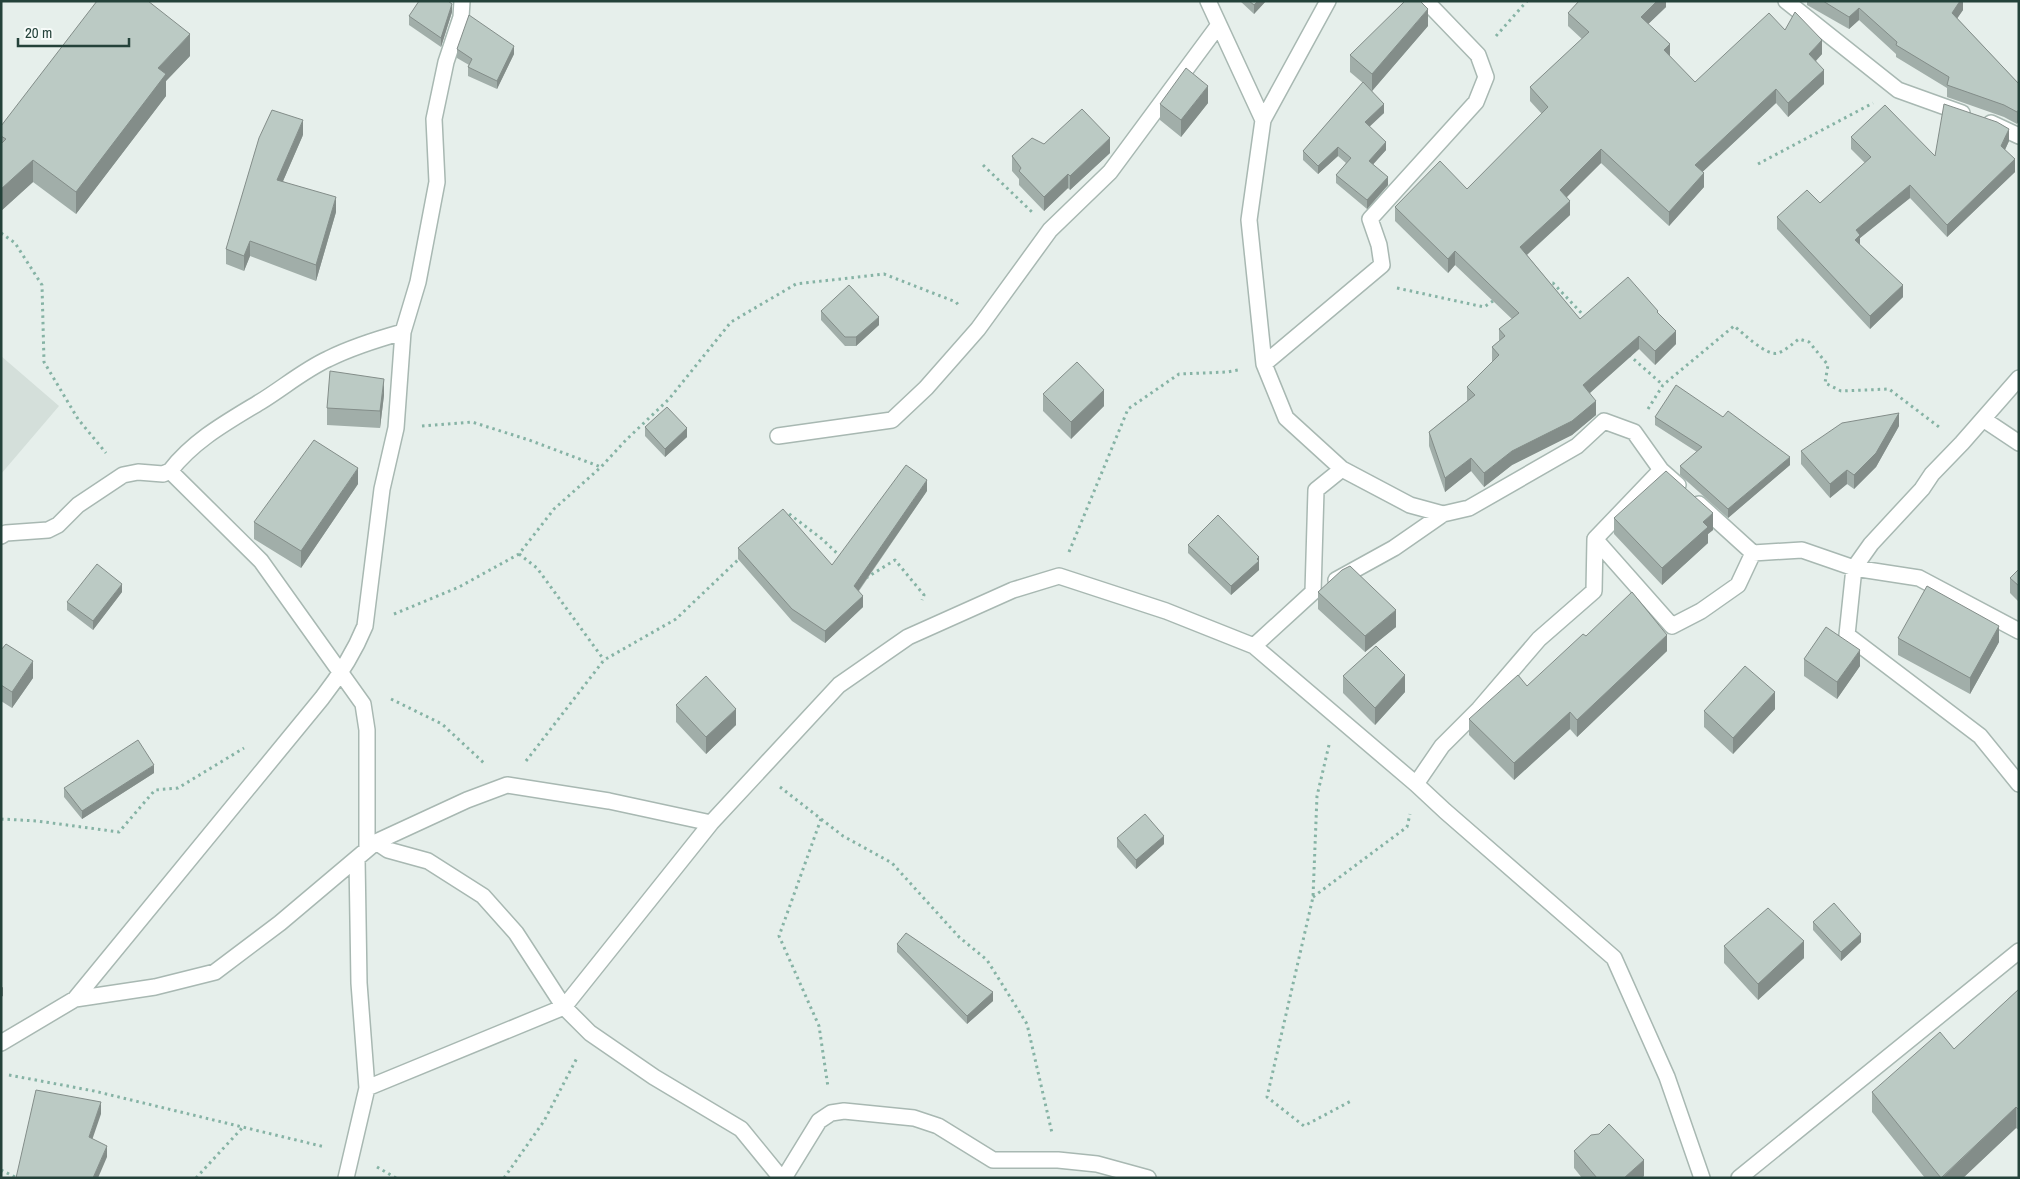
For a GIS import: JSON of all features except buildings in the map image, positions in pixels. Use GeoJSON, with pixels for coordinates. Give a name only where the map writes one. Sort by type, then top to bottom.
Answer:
{"type":"FeatureCollection","features":[{"type":"Feature","properties":{"kind":"street"},"geometry":{"type":"LineString","coordinates":[[1,1042],[75,999],[341,674],[358,645],[365,626],[382,489],[396,428],[403,332],[418,282],[437,182],[434,119],[446,62],[461,17],[462,1]]}},
{"type":"Feature","properties":{"kind":"street"},"geometry":{"type":"LineString","coordinates":[[1208,1],[1263,120]]}},
{"type":"Feature","properties":{"kind":"street"},"geometry":{"type":"LineString","coordinates":[[1328,1],[1263,120],[1249,220],[1264,364],[1286,418],[1342,469],[1410,505],[1444,514]]}},
{"type":"Feature","properties":{"kind":"street"},"geometry":{"type":"LineString","coordinates":[[1264,364],[1382,265],[1379,245],[1370,219],[1476,102],[1486,77],[1478,55],[1426,1]]}},
{"type":"Feature","properties":{"kind":"street"},"geometry":{"type":"LineString","coordinates":[[1786,1],[1898,90],[2001,126],[2019,136]]}},
{"type":"Feature","properties":{"kind":"street"},"geometry":{"type":"LineString","coordinates":[[778,436],[892,420],[926,388],[978,329],[1050,230],[1110,172],[1218,26]]}},
{"type":"Feature","properties":{"kind":"street"},"geometry":{"type":"LineString","coordinates":[[1,536],[48,530],[58,525],[78,505],[123,475],[138,472],[163,474],[170,471],[182,455],[218,426],[326,359],[369,342],[403,332]]}},
{"type":"Feature","properties":{"kind":"street"},"geometry":{"type":"LineString","coordinates":[[2019,378],[1871,544],[1854,568],[1847,634],[1980,736],[2019,784]]}},
{"type":"Feature","properties":{"kind":"street"},"geometry":{"type":"LineString","coordinates":[[1983,419],[2019,443]]}},
{"type":"Feature","properties":{"kind":"street"},"geometry":{"type":"LineString","coordinates":[[1254,646],[1313,592],[1394,548],[1444,514],[1469,508],[1577,446],[1604,421],[1634,432],[1661,470],[1753,553],[1802,550],[1854,568],[1919,578],[2019,631]]}},
{"type":"Feature","properties":{"kind":"street"},"geometry":{"type":"LineString","coordinates":[[1313,592],[1316,490],[1342,469]]}},
{"type":"Feature","properties":{"kind":"street"},"geometry":{"type":"LineString","coordinates":[[1416,784],[1442,746],[1479,709],[1539,639],[1594,591],[1595,539],[1661,470]]}},
{"type":"Feature","properties":{"kind":"street"},"geometry":{"type":"LineString","coordinates":[[170,471],[261,560],[363,704],[367,730],[367,850],[359,983],[366,1088],[346,1178]]}},
{"type":"Feature","properties":{"kind":"street"},"geometry":{"type":"LineString","coordinates":[[1595,539],[1672,626],[1700,611],[1738,585],[1753,553]]}},
{"type":"Feature","properties":{"kind":"street"},"geometry":{"type":"LineString","coordinates":[[366,1088],[564,1008],[711,823],[839,685],[908,637],[1013,590],[1059,576],[1166,612],[1254,646],[1416,784],[1614,958],[1667,1076],[1702,1178]]}},
{"type":"Feature","properties":{"kind":"street"},"geometry":{"type":"LineString","coordinates":[[75,999],[155,987],[215,972],[280,923],[367,850],[467,800],[507,785],[609,801],[711,823]]}},
{"type":"Feature","properties":{"kind":"street"},"geometry":{"type":"LineString","coordinates":[[367,850],[388,850],[428,861],[442,868],[483,896],[516,933],[564,1008],[590,1033],[654,1077],[741,1129],[782,1178],[819,1121],[831,1113],[844,1111],[914,1118],[938,1126],[993,1160],[1058,1160],[1097,1164],[1148,1178]]}},
{"type":"Feature","properties":{"kind":"street"},"geometry":{"type":"LineString","coordinates":[[1739,1178],[2019,952]]}},
{"type":"Feature","properties":{"kind":"path"},"geometry":{"type":"LineString","coordinates":[[1478,55],[1527,1]]}},
{"type":"Feature","properties":{"kind":"path"},"geometry":{"type":"LineString","coordinates":[[1758,164],[1898,90]]}},
{"type":"Feature","properties":{"kind":"path"},"geometry":{"type":"LineString","coordinates":[[983,164],[1050,230]]}},
{"type":"Feature","properties":{"kind":"path"},"geometry":{"type":"LineString","coordinates":[[1,232],[15,243],[42,285],[44,362],[78,419],[123,475]]}},
{"type":"Feature","properties":{"kind":"path"},"geometry":{"type":"LineString","coordinates":[[365,626],[458,587],[519,554],[554,509],[601,468],[626,440],[669,398],[731,322],[796,284],[884,274],[956,302],[978,329]]}},
{"type":"Feature","properties":{"kind":"path"},"geometry":{"type":"LineString","coordinates":[[1364,281],[1484,308],[1498,297]]}},
{"type":"Feature","properties":{"kind":"path"},"geometry":{"type":"LineString","coordinates":[[1545,282],[1554,283],[1592,324]]}},
{"type":"Feature","properties":{"kind":"path"},"geometry":{"type":"LineString","coordinates":[[1634,432],[1663,385],[1734,326],[1762,349],[1774,354],[1780,353],[1799,339],[1809,342],[1828,365],[1825,383],[1841,390],[1889,389],[1962,443]]}},
{"type":"Feature","properties":{"kind":"path"},"geometry":{"type":"LineString","coordinates":[[1623,349],[1663,385]]}},
{"type":"Feature","properties":{"kind":"path"},"geometry":{"type":"LineString","coordinates":[[1059,576],[1128,409],[1179,374],[1228,372],[1264,364]]}},
{"type":"Feature","properties":{"kind":"path"},"geometry":{"type":"LineString","coordinates":[[396,428],[472,422],[529,440],[601,468]]}},
{"type":"Feature","properties":{"kind":"path"},"geometry":{"type":"LineString","coordinates":[[782,519],[788,513],[844,559]]}},
{"type":"Feature","properties":{"kind":"path"},"geometry":{"type":"LineString","coordinates":[[519,554],[537,568],[604,660]]}},
{"type":"Feature","properties":{"kind":"path"},"geometry":{"type":"LineString","coordinates":[[383,695],[442,724],[507,785],[604,660],[676,619],[742,556]]}},
{"type":"Feature","properties":{"kind":"path"},"geometry":{"type":"LineString","coordinates":[[865,578],[895,560],[924,595],[908,637]]}},
{"type":"Feature","properties":{"kind":"path"},"geometry":{"type":"LineString","coordinates":[[1335,715],[1318,796],[1313,897],[1267,1097],[1304,1126],[1351,1101]]}},
{"type":"Feature","properties":{"kind":"path"},"geometry":{"type":"LineString","coordinates":[[1,819],[37,821],[119,832],[155,790],[178,788],[245,747]]}},
{"type":"Feature","properties":{"kind":"path"},"geometry":{"type":"LineString","coordinates":[[760,771],[843,836],[892,863],[958,937],[987,960],[1027,1024],[1058,1160]]}},
{"type":"Feature","properties":{"kind":"path"},"geometry":{"type":"LineString","coordinates":[[1313,897],[1407,827],[1416,784]]}},
{"type":"Feature","properties":{"kind":"path"},"geometry":{"type":"LineString","coordinates":[[821,819],[778,936],[818,1026],[831,1113]]}},
{"type":"Feature","properties":{"kind":"path"},"geometry":{"type":"LineString","coordinates":[[504,1178],[544,1121],[590,1033]]}},
{"type":"Feature","properties":{"kind":"path"},"geometry":{"type":"LineString","coordinates":[[9,1075],[94,1091],[351,1153],[396,1178]]}},
{"type":"Feature","properties":{"kind":"path"},"geometry":{"type":"LineString","coordinates":[[196,1178],[244,1127]]}},
{"type":"Feature","properties":{"kind":"path"},"geometry":{"type":"LineString","coordinates":[[1,1170],[17,1178]]}},
{"type":"Feature","properties":{"kind":"shaded area"},"geometry":{"type":"Polygon","coordinates":[[[1,356],[59,406],[1,474],[1,356]]]}}]}
